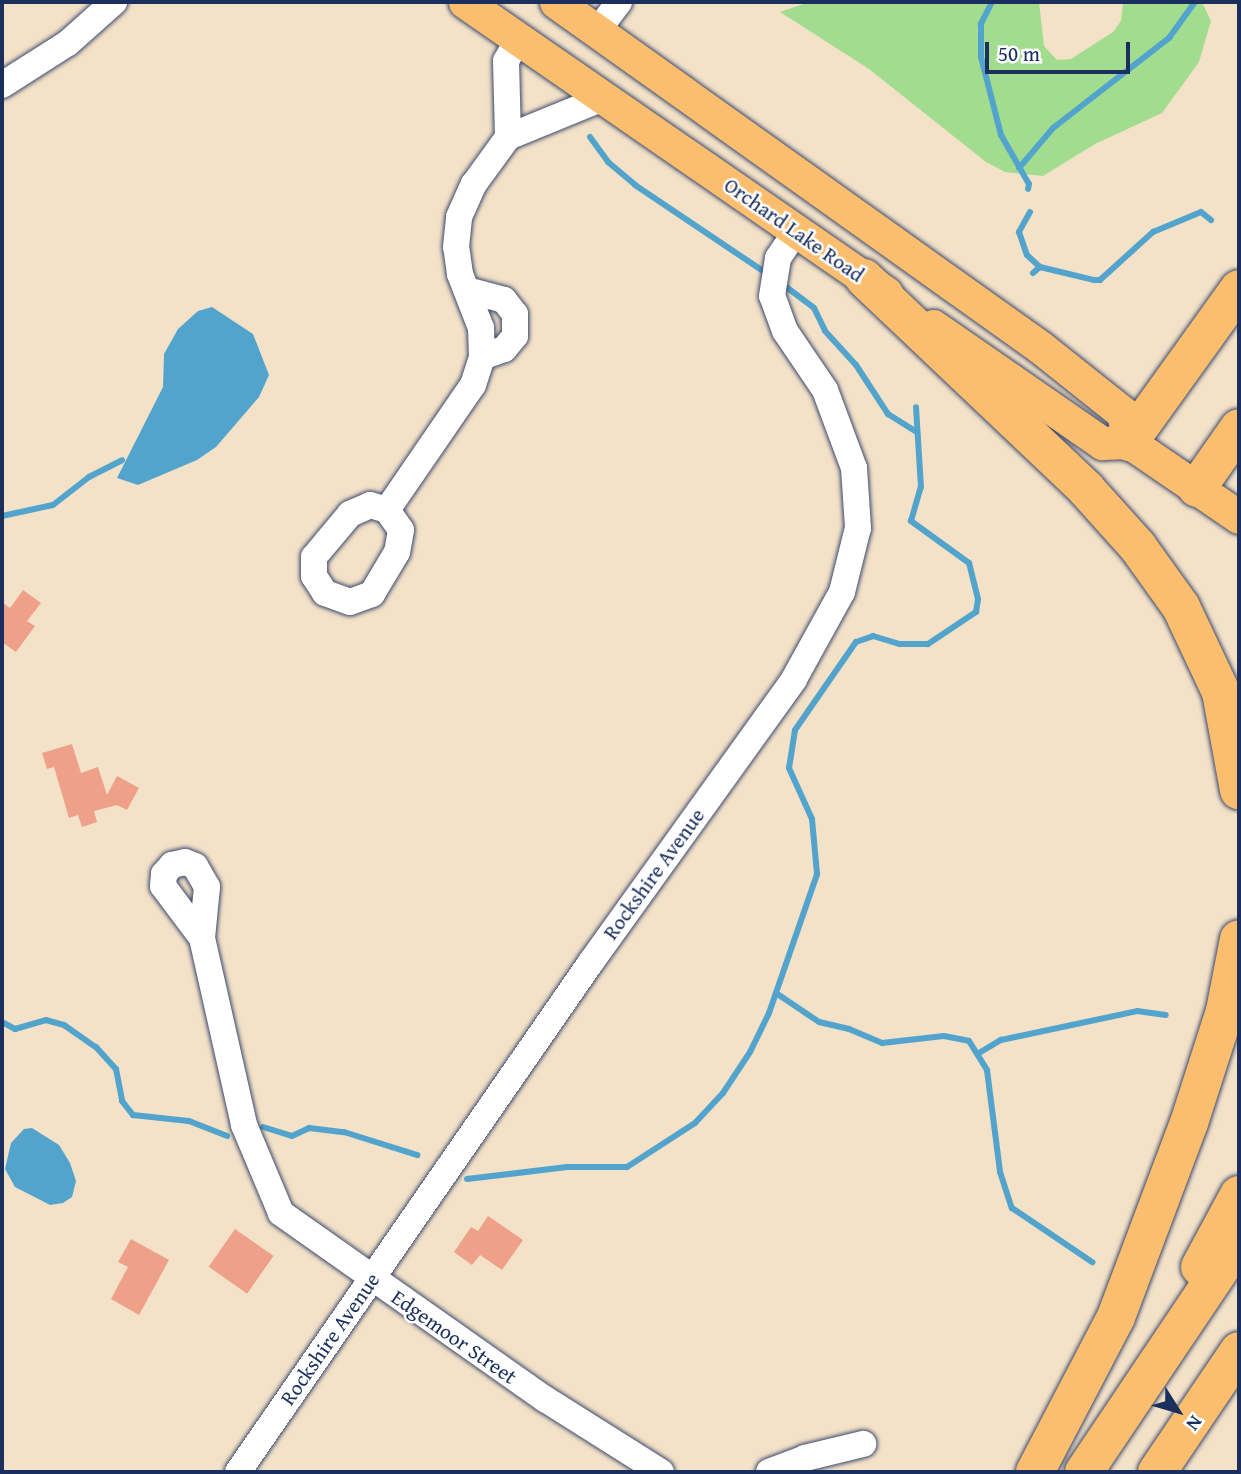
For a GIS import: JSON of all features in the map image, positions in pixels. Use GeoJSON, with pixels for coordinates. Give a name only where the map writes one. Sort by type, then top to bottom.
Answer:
{"type":"FeatureCollection","features":[{"type":"Feature","properties":{"kind":"highway"},"geometry":{"type":"LineString","coordinates":[[851,270],[1086,489],[1138,547],[1181,607],[1220,692],[1239,789]]}},
{"type":"Feature","properties":{"kind":"highway"},"geometry":{"type":"LineString","coordinates":[[1129,442],[1239,289]]}},
{"type":"Feature","properties":{"kind":"highway"},"geometry":{"type":"LineString","coordinates":[[1197,488],[1239,428]]}},
{"type":"Feature","properties":{"kind":"highway"},"geometry":{"type":"LineString","coordinates":[[1035,1472],[1116,1317],[1189,1123],[1225,1011],[1239,939]]}},
{"type":"Feature","properties":{"kind":"highway"},"geometry":{"type":"LineString","coordinates":[[1143,1385],[1239,1195]]}},
{"type":"Feature","properties":{"kind":"highway"},"geometry":{"type":"LineString","coordinates":[[1084,1472],[1239,1241]]}},
{"type":"Feature","properties":{"kind":"highway"},"geometry":{"type":"LineString","coordinates":[[1157,1472],[1239,1351]]}},
{"type":"Feature","properties":{"kind":"main road","name":"Orchard Lake Road"},"geometry":{"type":"LineString","coordinates":[[465,2],[1102,443],[1129,442],[1239,517]]}},
{"type":"Feature","properties":{"kind":"main road"},"geometry":{"type":"LineString","coordinates":[[562,3],[867,221],[1123,413],[1129,442]]}},
{"type":"Feature","properties":{"kind":"main road"},"geometry":{"type":"LineString","coordinates":[[548,60],[576,54],[598,30]]}},
{"type":"Feature","properties":{"kind":"main road"},"geometry":{"type":"LineString","coordinates":[[851,270],[876,258],[880,248],[867,221]]}},
{"type":"Feature","properties":{"kind":"street"},"geometry":{"type":"LineString","coordinates":[[2,85],[68,43],[114,2]]}},
{"type":"Feature","properties":{"kind":"street"},"geometry":{"type":"LineString","coordinates":[[598,30],[619,2]]}},
{"type":"Feature","properties":{"kind":"street"},"geometry":{"type":"LineString","coordinates":[[508,137],[506,61],[518,39]]}},
{"type":"Feature","properties":{"kind":"street"},"geometry":{"type":"LineString","coordinates":[[387,510],[473,385],[482,357],[481,328],[456,247],[458,217],[474,184],[508,137],[603,98]]}},
{"type":"Feature","properties":{"kind":"street","name":"Rockshire Avenue"},"geometry":{"type":"LineString","coordinates":[[238,1472],[794,679],[842,593],[858,528],[854,468],[825,390],[785,331],[772,296],[778,258],[796,231]]}},
{"type":"Feature","properties":{"kind":"street"},"geometry":{"type":"LineString","coordinates":[[467,289],[504,300],[515,314],[515,336],[504,349],[482,357]]}},
{"type":"Feature","properties":{"kind":"street","name":"Edgemoor Street"},"geometry":{"type":"LineString","coordinates":[[202,938],[244,1125],[281,1213],[371,1279],[545,1399],[661,1472]]}},
{"type":"Feature","properties":{"kind":"street"},"geometry":{"type":"LineString","coordinates":[[769,1472],[805,1458],[863,1444]]}},
{"type":"Feature","properties":{"kind":"green space"},"geometry":{"type":"Polygon","coordinates":[[[809,2],[1039,2],[1044,46],[1057,60],[1071,59],[1113,32],[1121,21],[1123,2],[1202,2],[1211,21],[1199,62],[1162,113],[1095,144],[1043,176],[1005,172],[986,162],[869,69],[780,12],[809,2]]]}},
{"type":"Feature","properties":{"kind":"water"},"geometry":{"type":"Polygon","coordinates":[[[212,307],[253,334],[269,375],[259,397],[216,447],[197,460],[138,485],[117,478],[163,387],[164,354],[178,329],[198,311],[212,307]]]}},
{"type":"Feature","properties":{"kind":"water"},"geometry":{"type":"Polygon","coordinates":[[[32,1128],[59,1145],[70,1163],[76,1181],[72,1197],[63,1203],[50,1205],[15,1187],[5,1169],[11,1143],[24,1129],[32,1128]]]}},
{"type":"Feature","properties":{"kind":"building"},"geometry":{"type":"Polygon","coordinates":[[[23,590],[41,603],[27,621],[35,626],[16,652],[2,642],[2,602],[10,608],[23,590]]]}},
{"type":"Feature","properties":{"kind":"building"},"geometry":{"type":"Polygon","coordinates":[[[72,744],[81,773],[98,767],[107,795],[117,776],[139,788],[127,810],[117,805],[94,811],[97,822],[82,827],[78,815],[69,818],[54,767],[47,769],[42,753],[72,744]]]}},
{"type":"Feature","properties":{"kind":"building"},"geometry":{"type":"Polygon","coordinates":[[[488,1216],[523,1240],[502,1270],[480,1255],[472,1265],[454,1252],[471,1227],[478,1231],[488,1216]]]}},
{"type":"Feature","properties":{"kind":"building"},"geometry":{"type":"Polygon","coordinates":[[[235,1229],[274,1256],[247,1294],[209,1267],[235,1229]]]}},
{"type":"Feature","properties":{"kind":"building"},"geometry":{"type":"Polygon","coordinates":[[[131,1239],[169,1260],[139,1315],[111,1299],[128,1267],[118,1262],[131,1239]]]}},
{"type":"Feature","properties":{"kind":"waterway"},"geometry":{"type":"LineString","coordinates":[[992,2],[981,24],[981,57],[1001,135],[1029,184],[1028,189]]}},
{"type":"Feature","properties":{"kind":"waterway"},"geometry":{"type":"LineString","coordinates":[[1019,168],[1053,128],[1169,38],[1195,2]]}},
{"type":"Feature","properties":{"kind":"waterway"},"geometry":{"type":"LineString","coordinates":[[590,137],[608,162],[635,185],[769,275]]}},
{"type":"Feature","properties":{"kind":"waterway"},"geometry":{"type":"LineString","coordinates":[[1030,212],[1019,232],[1027,255],[1040,267],[1094,280],[1100,280],[1153,232],[1201,212],[1211,220]]}},
{"type":"Feature","properties":{"kind":"waterway"},"geometry":{"type":"LineString","coordinates":[[1033,273],[1040,267]]}},
{"type":"Feature","properties":{"kind":"waterway"},"geometry":{"type":"LineString","coordinates":[[781,283],[814,308],[825,331],[856,365],[888,414],[915,431]]}},
{"type":"Feature","properties":{"kind":"waterway"},"geometry":{"type":"LineString","coordinates":[[467,1179],[567,1167],[627,1167],[695,1123],[723,1093],[750,1052],[769,1013],[817,874],[812,819],[789,768],[795,730],[856,642],[873,636],[900,644],[928,644],[976,612],[978,599],[969,563],[911,521],[921,487],[916,407]]}},
{"type":"Feature","properties":{"kind":"waterway"},"geometry":{"type":"LineString","coordinates":[[2,516],[53,505],[89,477],[122,460]]}},
{"type":"Feature","properties":{"kind":"waterway"},"geometry":{"type":"LineString","coordinates":[[776,993],[819,1022],[849,1029],[882,1043],[944,1036],[969,1041],[987,1070],[1000,1172],[1012,1208],[1092,1262]]}},
{"type":"Feature","properties":{"kind":"waterway"},"geometry":{"type":"LineString","coordinates":[[979,1053],[1001,1040],[1137,1011],[1166,1015]]}},
{"type":"Feature","properties":{"kind":"waterway"},"geometry":{"type":"LineString","coordinates":[[2,1022],[15,1029],[46,1020],[64,1025],[96,1047],[116,1069],[122,1101],[133,1115],[189,1121],[227,1136]]}},
{"type":"Feature","properties":{"kind":"waterway"},"geometry":{"type":"LineString","coordinates":[[263,1127],[292,1136],[309,1128],[344,1132],[417,1155]]}}]}
